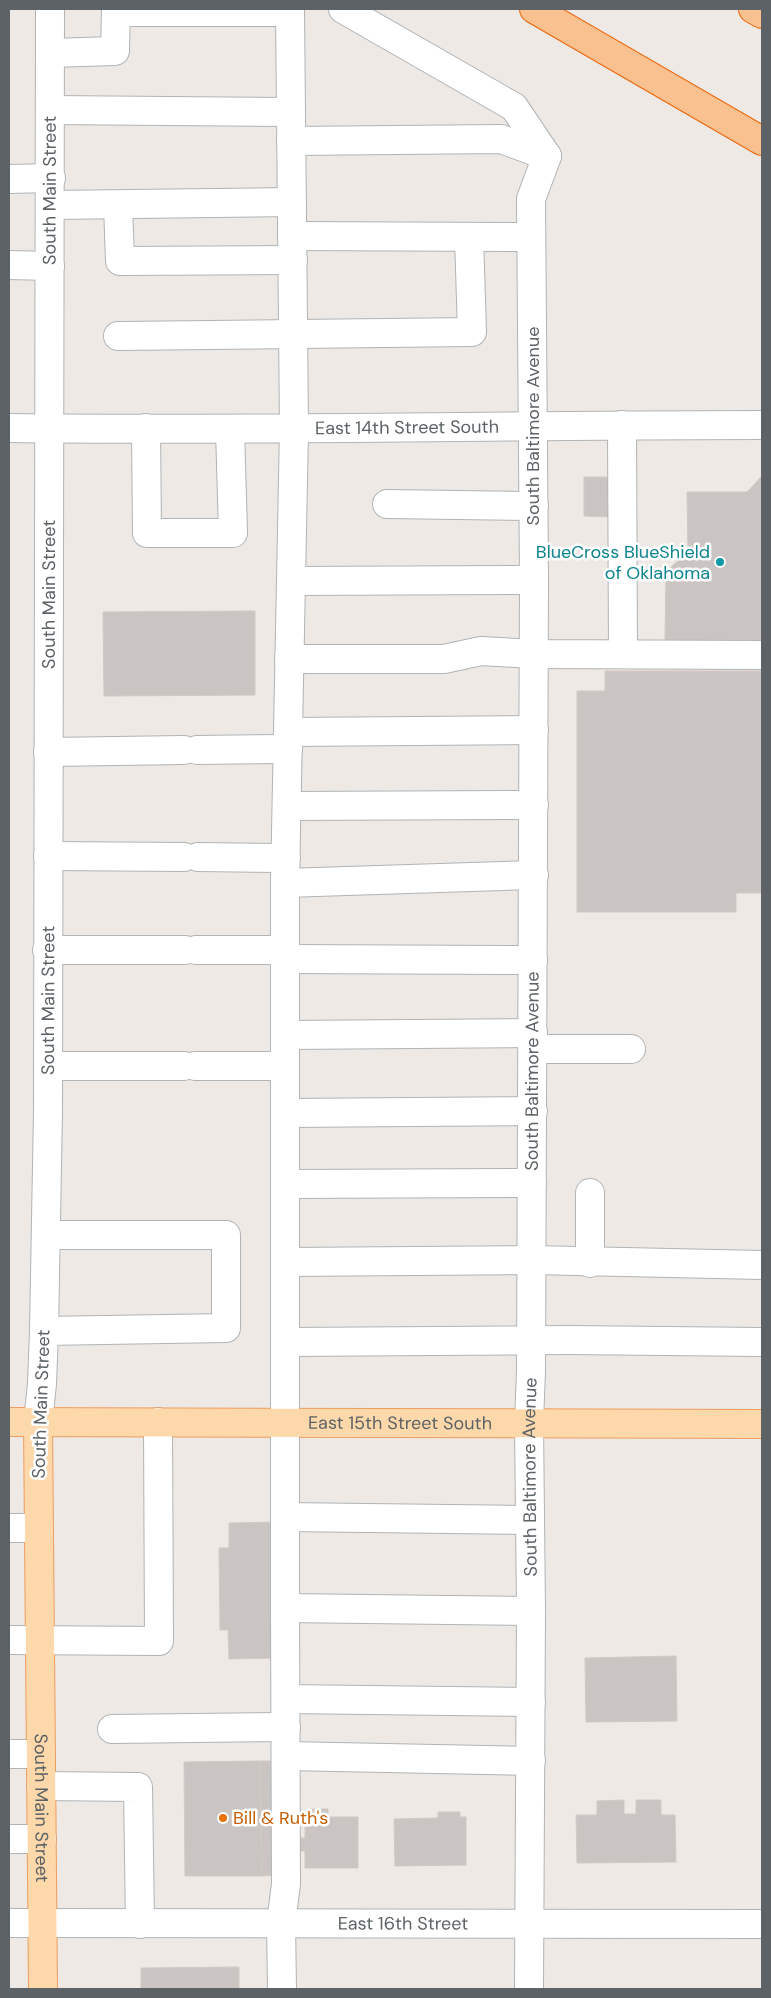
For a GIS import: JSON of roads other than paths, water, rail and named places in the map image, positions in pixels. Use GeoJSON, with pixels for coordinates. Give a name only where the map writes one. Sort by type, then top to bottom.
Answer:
{"type":"FeatureCollection","features":[{"type":"Feature","properties":{"kind":"highway"},"geometry":{"type":"LineString","coordinates":[[534,9],[762,141]]}},
{"type":"Feature","properties":{"kind":"highway"},"geometry":{"type":"LineString","coordinates":[[753,9],[762,14]]}},
{"type":"Feature","properties":{"kind":"main road","name":"East 15th Street South"},"geometry":{"type":"LineString","coordinates":[[9,1422],[762,1424]]}},
{"type":"Feature","properties":{"kind":"main road","name":"South Main Street"},"geometry":{"type":"LineString","coordinates":[[38,1422],[42,1989]]}},
{"type":"Feature","properties":{"kind":"street","name":"South Main Street"},"geometry":{"type":"LineString","coordinates":[[38,1422],[44,1331],[48,1066],[50,9]]}},
{"type":"Feature","properties":{"kind":"street"},"geometry":{"type":"LineString","coordinates":[[342,9],[514,107],[547,156]]}},
{"type":"Feature","properties":{"kind":"street"},"geometry":{"type":"LineString","coordinates":[[50,53],[115,51],[116,10],[290,10],[294,429],[285,955],[286,1422],[284,1608],[286,1884],[281,1923],[282,1989]]}},
{"type":"Feature","properties":{"kind":"street"},"geometry":{"type":"LineString","coordinates":[[50,110],[291,112]]}},
{"type":"Feature","properties":{"kind":"street"},"geometry":{"type":"LineString","coordinates":[[291,141],[501,139],[547,156]]}},
{"type":"Feature","properties":{"kind":"street","name":"South Baltimore Avenue"},"geometry":{"type":"LineString","coordinates":[[529,1989],[531,1611],[529,1422],[532,1260],[534,875],[534,425],[530,199],[547,156]]}},
{"type":"Feature","properties":{"kind":"street"},"geometry":{"type":"LineString","coordinates":[[9,179],[51,192],[118,205],[292,202]]}},
{"type":"Feature","properties":{"kind":"street"},"geometry":{"type":"LineString","coordinates":[[118,205],[120,261],[469,237],[531,237]]}},
{"type":"Feature","properties":{"kind":"street"},"geometry":{"type":"LineString","coordinates":[[118,336],[472,332],[469,237]]}},
{"type":"Feature","properties":{"kind":"street"},"geometry":{"type":"LineString","coordinates":[[9,265],[50,266]]}},
{"type":"Feature","properties":{"kind":"street","name":"East 14th Street South"},"geometry":{"type":"LineString","coordinates":[[9,428],[294,429],[534,425],[762,425]]}},
{"type":"Feature","properties":{"kind":"street"},"geometry":{"type":"LineString","coordinates":[[622,425],[623,654]]}},
{"type":"Feature","properties":{"kind":"street"},"geometry":{"type":"LineString","coordinates":[[146,428],[148,533],[233,533],[230,429]]}},
{"type":"Feature","properties":{"kind":"street"},"geometry":{"type":"LineString","coordinates":[[387,504],[534,506]]}},
{"type":"Feature","properties":{"kind":"street"},"geometry":{"type":"LineString","coordinates":[[291,581],[534,580]]}},
{"type":"Feature","properties":{"kind":"street"},"geometry":{"type":"LineString","coordinates":[[289,659],[444,659],[480,651],[534,654],[762,655]]}},
{"type":"Feature","properties":{"kind":"street"},"geometry":{"type":"LineString","coordinates":[[48,752],[190,750],[288,740],[534,730]]}},
{"type":"Feature","properties":{"kind":"street"},"geometry":{"type":"LineString","coordinates":[[287,806],[534,805]]}},
{"type":"Feature","properties":{"kind":"street"},"geometry":{"type":"LineString","coordinates":[[48,856],[191,857],[286,870],[534,875]]}},
{"type":"Feature","properties":{"kind":"street"},"geometry":{"type":"LineString","coordinates":[[48,950],[190,950],[285,955],[533,960]]}},
{"type":"Feature","properties":{"kind":"street"},"geometry":{"type":"LineString","coordinates":[[285,1035],[533,1041],[630,1048]]}},
{"type":"Feature","properties":{"kind":"street"},"geometry":{"type":"LineString","coordinates":[[48,1066],[285,1066]]}},
{"type":"Feature","properties":{"kind":"street"},"geometry":{"type":"LineString","coordinates":[[286,1113],[533,1111]]}},
{"type":"Feature","properties":{"kind":"street"},"geometry":{"type":"LineString","coordinates":[[286,1184],[532,1183]]}},
{"type":"Feature","properties":{"kind":"street"},"geometry":{"type":"LineString","coordinates":[[590,1193],[590,1263]]}},
{"type":"Feature","properties":{"kind":"street"},"geometry":{"type":"LineString","coordinates":[[44,1331],[226,1328],[226,1235],[46,1235]]}},
{"type":"Feature","properties":{"kind":"street"},"geometry":{"type":"LineString","coordinates":[[286,1262],[532,1260],[762,1266]]}},
{"type":"Feature","properties":{"kind":"street"},"geometry":{"type":"LineString","coordinates":[[286,1342],[531,1340],[762,1342]]}},
{"type":"Feature","properties":{"kind":"street"},"geometry":{"type":"LineString","coordinates":[[9,1640],[159,1641],[158,1422]]}},
{"type":"Feature","properties":{"kind":"street"},"geometry":{"type":"LineString","coordinates":[[285,1518],[530,1520]]}},
{"type":"Feature","properties":{"kind":"street"},"geometry":{"type":"LineString","coordinates":[[9,1528],[38,1528]]}},
{"type":"Feature","properties":{"kind":"street"},"geometry":{"type":"LineString","coordinates":[[284,1608],[531,1611]]}},
{"type":"Feature","properties":{"kind":"street"},"geometry":{"type":"LineString","coordinates":[[286,1699],[531,1702]]}},
{"type":"Feature","properties":{"kind":"street"},"geometry":{"type":"LineString","coordinates":[[112,1729],[286,1727]]}},
{"type":"Feature","properties":{"kind":"street"},"geometry":{"type":"LineString","coordinates":[[9,1754],[41,1754]]}},
{"type":"Feature","properties":{"kind":"street"},"geometry":{"type":"LineString","coordinates":[[286,1756],[531,1761]]}},
{"type":"Feature","properties":{"kind":"street"},"geometry":{"type":"LineString","coordinates":[[41,1786],[138,1787],[140,1924]]}},
{"type":"Feature","properties":{"kind":"street"},"geometry":{"type":"LineString","coordinates":[[9,1839],[42,1839]]}},
{"type":"Feature","properties":{"kind":"street","name":"East 16th Street"},"geometry":{"type":"LineString","coordinates":[[9,1923],[762,1924]]}},
{"type":"Feature","properties":{"kind":"place","name":"BlueCross BlueShield of Oklahoma"},"geometry":{"type":"Point","coordinates":[720,562]}},
{"type":"Feature","properties":{"kind":"place","name":"Bill & Ruth's"},"geometry":{"type":"Point","coordinates":[223,1818]}}]}
